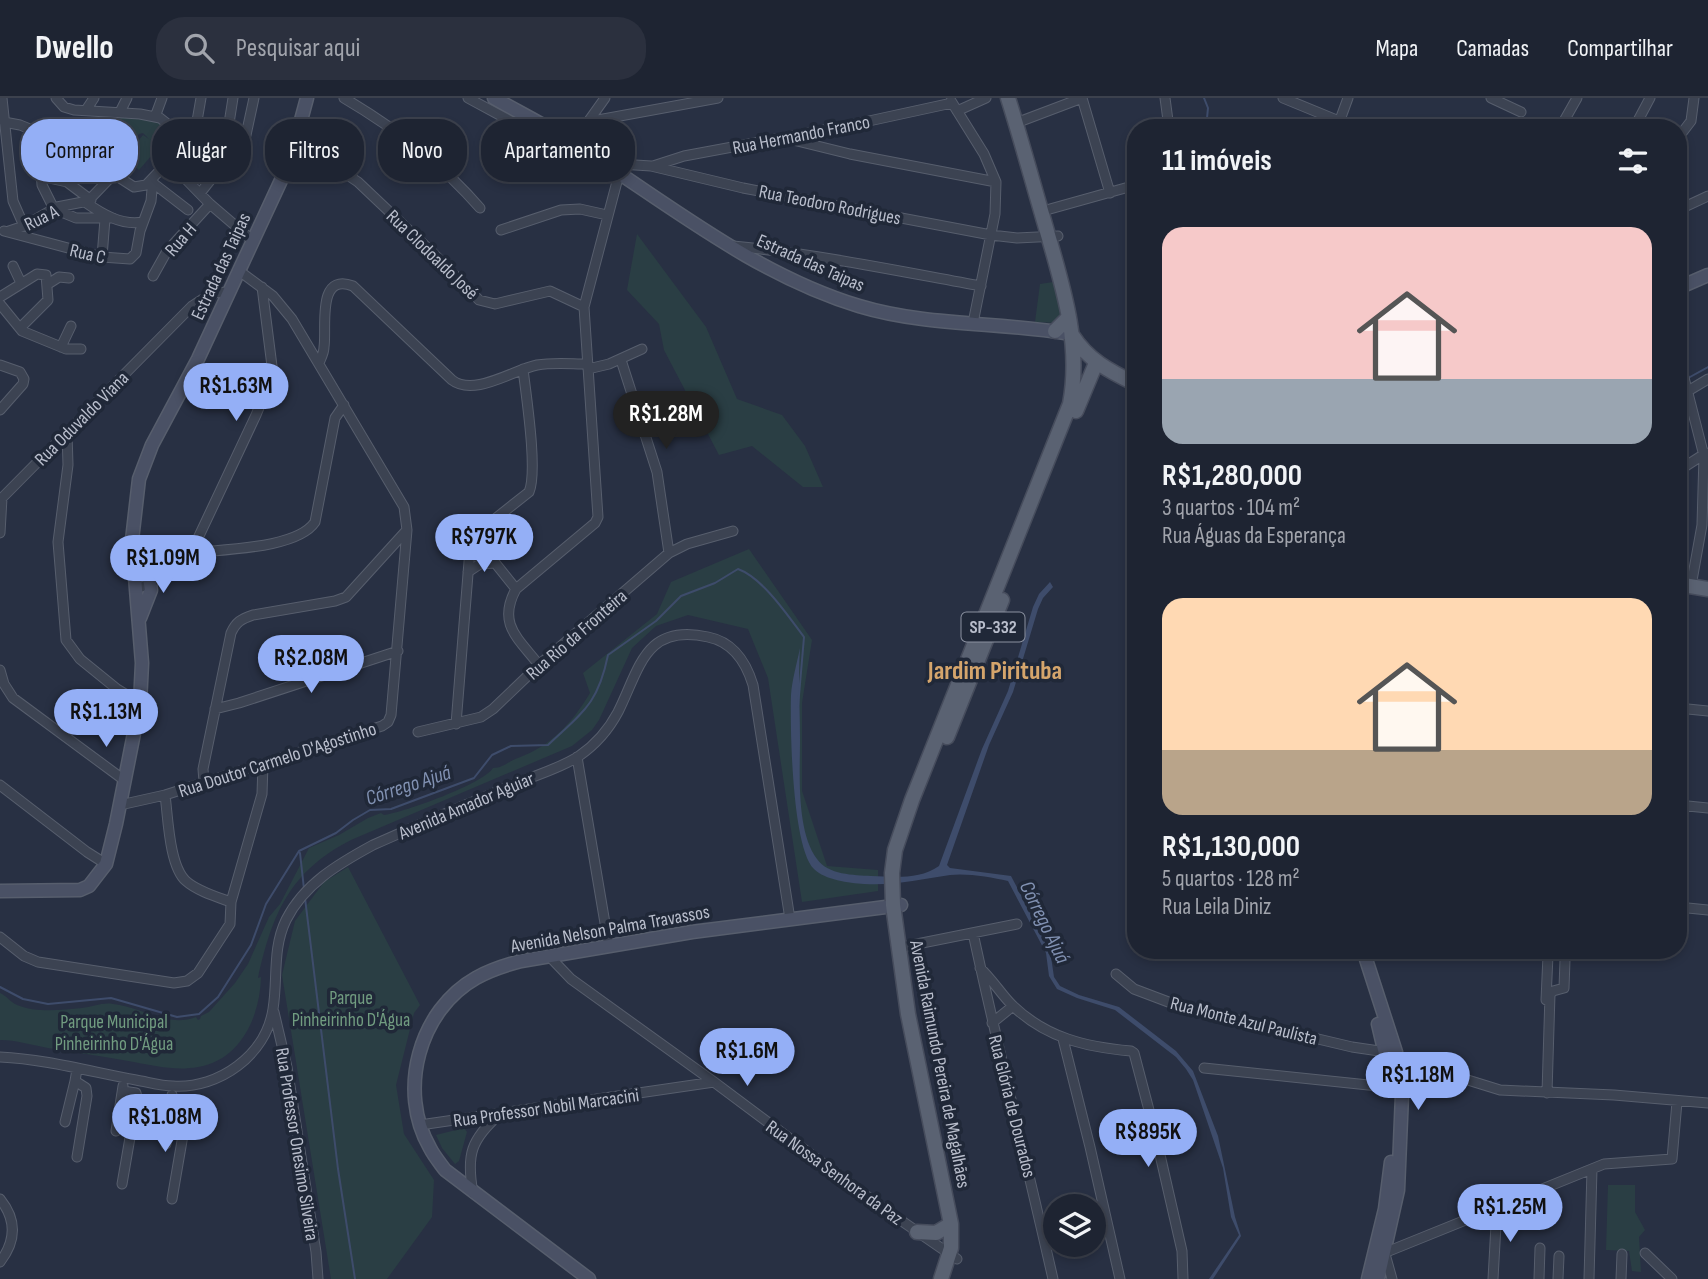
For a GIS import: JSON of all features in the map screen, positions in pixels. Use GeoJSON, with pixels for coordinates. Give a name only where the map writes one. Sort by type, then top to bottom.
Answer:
{"type":"FeatureCollection","features":[{"type":"Feature","properties":{"kind":"main road","name":"Estrada das Taipas"},"geometry":{"type":"LineString","coordinates":[[302,119],[307,98]]}},
{"type":"Feature","properties":{"kind":"main road","name":"Estrada das Taipas"},"geometry":{"type":"LineString","coordinates":[[494,98],[531,119]]}},
{"type":"Feature","properties":{"kind":"main road","name":"Avenida Raimundo Pereira de Magalhães"},"geometry":{"type":"LineString","coordinates":[[941,1279],[953,1257],[951,1224],[908,1014],[897,905],[897,841],[1070,404],[1074,368],[1069,317],[1050,209],[1020,121],[1008,98]]}},
{"type":"Feature","properties":{"kind":"main road","name":"Avenida Raimundo Pereira de Magalhães"},"geometry":{"type":"LineString","coordinates":[[896,881],[903,849],[916,813],[987,643],[1024,540],[1076,411],[1080,389],[1081,349],[1072,287],[1025,154],[1018,98]]}},
{"type":"Feature","properties":{"kind":"main road"},"geometry":{"type":"LineString","coordinates":[[1025,154],[1034,168],[1044,202],[1050,209]]}},
{"type":"Feature","properties":{"kind":"main road","name":"Estrada das Taipas"},"geometry":{"type":"LineString","coordinates":[[106,864],[140,704],[142,663],[136,588],[141,567],[133,518],[142,468],[198,359],[280,182]]}},
{"type":"Feature","properties":{"kind":"main road","name":"Estrada das Taipas"},"geometry":{"type":"LineString","coordinates":[[631,182],[757,262],[861,307],[912,317],[1071,334]]}},
{"type":"Feature","properties":{"kind":"main road"},"geometry":{"type":"LineString","coordinates":[[1687,284],[1708,275]]}},
{"type":"Feature","properties":{"kind":"main road"},"geometry":{"type":"LineString","coordinates":[[1055,331],[1069,317]]}},
{"type":"Feature","properties":{"kind":"main road"},"geometry":{"type":"LineString","coordinates":[[1071,334],[1081,349],[1096,363],[1127,379]]}},
{"type":"Feature","properties":{"kind":"main road"},"geometry":{"type":"LineString","coordinates":[[1076,411],[1096,363]]}},
{"type":"Feature","properties":{"kind":"main road"},"geometry":{"type":"LineString","coordinates":[[139,619],[150,596],[152,584],[141,567]]}},
{"type":"Feature","properties":{"kind":"main road"},"geometry":{"type":"LineString","coordinates":[[1687,585],[1708,589]]}},
{"type":"Feature","properties":{"kind":"main road"},"geometry":{"type":"LineString","coordinates":[[0,891],[80,890],[89,886],[106,864]]}},
{"type":"Feature","properties":{"kind":"main road","name":"Avenida Nelson Palma Travassos"},"geometry":{"type":"LineString","coordinates":[[589,1279],[445,1170],[429,1147],[420,1125],[415,1095],[416,1065],[418,1054],[436,1016],[475,979],[502,966],[692,932],[897,905]]}},
{"type":"Feature","properties":{"kind":"main road","name":"Avenida Raimundo Pereira de Magalhães"},"geometry":{"type":"LineString","coordinates":[[901,947],[957,1217],[959,1239],[949,1279]]}},
{"type":"Feature","properties":{"kind":"main road"},"geometry":{"type":"LineString","coordinates":[[1358,959],[1391,1055]]}},
{"type":"Feature","properties":{"kind":"main road"},"geometry":{"type":"LineString","coordinates":[[1365,959],[1398,1088],[1391,1172],[1379,1252],[1371,1277]]}},
{"type":"Feature","properties":{"kind":"main road"},"geometry":{"type":"LineString","coordinates":[[917,1232],[936,1233],[951,1224]]}},
{"type":"Feature","properties":{"kind":"street"},"geometry":{"type":"LineString","coordinates":[[2,98],[13,201],[24,226]]}},
{"type":"Feature","properties":{"kind":"street"},"geometry":{"type":"LineString","coordinates":[[56,98],[67,109],[120,112],[160,119]]}},
{"type":"Feature","properties":{"kind":"street"},"geometry":{"type":"LineString","coordinates":[[86,110],[94,98]]}},
{"type":"Feature","properties":{"kind":"street"},"geometry":{"type":"LineString","coordinates":[[120,112],[127,98]]}},
{"type":"Feature","properties":{"kind":"street"},"geometry":{"type":"LineString","coordinates":[[155,117],[162,98]]}},
{"type":"Feature","properties":{"kind":"street"},"geometry":{"type":"LineString","coordinates":[[197,119],[201,98]]}},
{"type":"Feature","properties":{"kind":"street"},"geometry":{"type":"LineString","coordinates":[[230,119],[233,98]]}},
{"type":"Feature","properties":{"kind":"street"},"geometry":{"type":"LineString","coordinates":[[250,119],[254,98]]}},
{"type":"Feature","properties":{"kind":"street"},"geometry":{"type":"LineString","coordinates":[[344,98],[382,121],[430,158],[480,208]]}},
{"type":"Feature","properties":{"kind":"street"},"geometry":{"type":"LineString","coordinates":[[468,98],[507,119]]}},
{"type":"Feature","properties":{"kind":"street"},"geometry":{"type":"LineString","coordinates":[[589,119],[605,98]]}},
{"type":"Feature","properties":{"kind":"street"},"geometry":{"type":"LineString","coordinates":[[603,119],[718,98]]}},
{"type":"Feature","properties":{"kind":"street","name":"Rua Hermando Franco"},"geometry":{"type":"LineString","coordinates":[[651,166],[696,154],[986,98]]}},
{"type":"Feature","properties":{"kind":"street"},"geometry":{"type":"LineString","coordinates":[[1020,121],[1082,98],[1110,193]]}},
{"type":"Feature","properties":{"kind":"street"},"geometry":{"type":"LineString","coordinates":[[1164,98],[1168,119]]}},
{"type":"Feature","properties":{"kind":"street"},"geometry":{"type":"LineString","coordinates":[[1283,98],[1327,119]]}},
{"type":"Feature","properties":{"kind":"street"},"geometry":{"type":"LineString","coordinates":[[1340,119],[1348,98]]}},
{"type":"Feature","properties":{"kind":"street"},"geometry":{"type":"LineString","coordinates":[[1491,98],[1521,112]]}},
{"type":"Feature","properties":{"kind":"street"},"geometry":{"type":"LineString","coordinates":[[1565,119],[1577,98]]}},
{"type":"Feature","properties":{"kind":"street"},"geometry":{"type":"LineString","coordinates":[[1639,119],[1650,98]]}},
{"type":"Feature","properties":{"kind":"street"},"geometry":{"type":"LineString","coordinates":[[1687,126],[1691,121],[1694,98]]}},
{"type":"Feature","properties":{"kind":"street"},"geometry":{"type":"LineString","coordinates":[[953,104],[984,154],[996,182],[991,235],[973,323]]}},
{"type":"Feature","properties":{"kind":"street"},"geometry":{"type":"LineString","coordinates":[[4,122],[21,127]]}},
{"type":"Feature","properties":{"kind":"street"},"geometry":{"type":"LineString","coordinates":[[786,138],[850,154],[996,182]]}},
{"type":"Feature","properties":{"kind":"street","name":"Rua Teodoro Rodrigues"},"geometry":{"type":"LineString","coordinates":[[635,165],[651,166],[743,188],[991,235],[1017,238],[1053,237]]}},
{"type":"Feature","properties":{"kind":"street"},"geometry":{"type":"LineString","coordinates":[[42,182],[54,209],[76,218],[109,219],[131,224],[143,222]]}},
{"type":"Feature","properties":{"kind":"street"},"geometry":{"type":"LineString","coordinates":[[67,182],[109,219]]}},
{"type":"Feature","properties":{"kind":"street"},"geometry":{"type":"LineString","coordinates":[[88,201],[106,182]]}},
{"type":"Feature","properties":{"kind":"street"},"geometry":{"type":"LineString","coordinates":[[125,182],[136,188],[152,182]]}},
{"type":"Feature","properties":{"kind":"street","name":"Rua C"},"geometry":{"type":"LineString","coordinates":[[2,232],[102,257],[127,260],[136,253],[151,201],[153,182]]}},
{"type":"Feature","properties":{"kind":"street"},"geometry":{"type":"LineString","coordinates":[[154,182],[188,210]]}},
{"type":"Feature","properties":{"kind":"street"},"geometry":{"type":"LineString","coordinates":[[190,182],[252,240]]}},
{"type":"Feature","properties":{"kind":"street"},"geometry":{"type":"LineString","coordinates":[[201,192],[209,182]]}},
{"type":"Feature","properties":{"kind":"street","name":"Rua Clodoaldo José"},"geometry":{"type":"LineString","coordinates":[[357,182],[480,300],[495,304],[550,291],[584,307]]}},
{"type":"Feature","properties":{"kind":"street"},"geometry":{"type":"LineString","coordinates":[[539,665],[509,626],[510,604],[516,589],[595,523],[598,517],[584,307],[617,182]]}},
{"type":"Feature","properties":{"kind":"street"},"geometry":{"type":"LineString","coordinates":[[1050,209],[1127,188]]}},
{"type":"Feature","properties":{"kind":"street"},"geometry":{"type":"LineString","coordinates":[[1687,206],[1708,196]]}},
{"type":"Feature","properties":{"kind":"street","name":"Rua A"},"geometry":{"type":"LineString","coordinates":[[2,232],[24,226],[54,209],[88,201]]}},
{"type":"Feature","properties":{"kind":"street","name":"Rua H"},"geometry":{"type":"LineString","coordinates":[[153,276],[167,251],[211,204]]}},
{"type":"Feature","properties":{"kind":"street"},"geometry":{"type":"LineString","coordinates":[[501,230],[572,208],[607,215]]}},
{"type":"Feature","properties":{"kind":"street"},"geometry":{"type":"LineString","coordinates":[[102,257],[109,219]]}},
{"type":"Feature","properties":{"kind":"street"},"geometry":{"type":"LineString","coordinates":[[731,246],[773,249],[842,260],[981,286]]}},
{"type":"Feature","properties":{"kind":"street"},"geometry":{"type":"LineString","coordinates":[[13,266],[21,283]]}},
{"type":"Feature","properties":{"kind":"street","name":"Rua Doutor Carmelo D'Agostinho"},"geometry":{"type":"LineString","coordinates":[[120,805],[165,795],[382,726],[388,722],[391,715],[407,530],[404,507],[319,363],[280,303],[238,270]]}},
{"type":"Feature","properties":{"kind":"street"},"geometry":{"type":"LineString","coordinates":[[20,328],[48,300],[48,284],[46,275],[42,273],[21,283],[1,304],[20,328],[61,347],[82,349]]}},
{"type":"Feature","properties":{"kind":"street"},"geometry":{"type":"LineString","coordinates":[[48,284],[59,277],[69,278]]}},
{"type":"Feature","properties":{"kind":"street"},"geometry":{"type":"LineString","coordinates":[[319,363],[324,351],[326,296],[334,287],[348,284],[457,384],[470,387],[523,369],[548,364],[588,367],[621,360],[642,349]]}},
{"type":"Feature","properties":{"kind":"street"},"geometry":{"type":"LineString","coordinates":[[191,554],[257,415],[273,374],[262,287]]}},
{"type":"Feature","properties":{"kind":"street","name":"Rua Oduvaldo Viana"},"geometry":{"type":"LineString","coordinates":[[1,499],[192,306],[212,293],[229,292]]}},
{"type":"Feature","properties":{"kind":"street"},"geometry":{"type":"LineString","coordinates":[[61,347],[71,326]]}},
{"type":"Feature","properties":{"kind":"street"},"geometry":{"type":"LineString","coordinates":[[621,360],[657,472],[669,553]]}},
{"type":"Feature","properties":{"kind":"street"},"geometry":{"type":"LineString","coordinates":[[0,365],[23,375],[23,384],[0,410]]}},
{"type":"Feature","properties":{"kind":"street"},"geometry":{"type":"LineString","coordinates":[[456,724],[470,550],[475,540],[492,522],[531,487],[523,369]]}},
{"type":"Feature","properties":{"kind":"street"},"geometry":{"type":"LineString","coordinates":[[1689,392],[1708,379]]}},
{"type":"Feature","properties":{"kind":"street"},"geometry":{"type":"LineString","coordinates":[[1687,381],[1698,384]]}},
{"type":"Feature","properties":{"kind":"street"},"geometry":{"type":"LineString","coordinates":[[1687,389],[1706,454],[1703,525],[1687,578]]}},
{"type":"Feature","properties":{"kind":"street"},"geometry":{"type":"LineString","coordinates":[[136,588],[152,584],[166,567],[179,557],[287,541],[310,529],[317,514],[335,418],[344,405]]}},
{"type":"Feature","properties":{"kind":"street"},"geometry":{"type":"LineString","coordinates":[[67,433],[68,465],[58,542],[66,640],[80,659],[140,704]]}},
{"type":"Feature","properties":{"kind":"street"},"geometry":{"type":"LineString","coordinates":[[1687,466],[1706,454]]}},
{"type":"Feature","properties":{"kind":"street"},"geometry":{"type":"LineString","coordinates":[[0,533],[1,499]]}},
{"type":"Feature","properties":{"kind":"street"},"geometry":{"type":"LineString","coordinates":[[204,782],[203,769],[231,633],[241,618],[346,597],[407,530]]}},
{"type":"Feature","properties":{"kind":"street","name":"Rua Rio da Fronteira"},"geometry":{"type":"LineString","coordinates":[[418,732],[481,717],[669,553],[687,544],[733,531]]}},
{"type":"Feature","properties":{"kind":"street"},"geometry":{"type":"LineString","coordinates":[[475,540],[516,589]]}},
{"type":"Feature","properties":{"kind":"street"},"geometry":{"type":"LineString","coordinates":[[468,572],[480,564],[495,563]]}},
{"type":"Feature","properties":{"kind":"street"},"geometry":{"type":"LineString","coordinates":[[141,567],[166,567]]}},
{"type":"Feature","properties":{"kind":"street","name":"Avenida Amador Aguiar"},"geometry":{"type":"LineString","coordinates":[[0,1056],[173,1086],[207,1081],[239,1066],[260,1043],[273,1010],[280,937],[297,901],[310,887],[341,862],[373,845],[577,757],[608,728],[618,712],[640,661],[659,641],[672,636],[690,634],[710,637],[732,649],[745,664],[753,685],[790,919]]}},
{"type":"Feature","properties":{"kind":"street"},"geometry":{"type":"LineString","coordinates":[[215,709],[398,651]]}},
{"type":"Feature","properties":{"kind":"street"},"geometry":{"type":"LineString","coordinates":[[0,670],[4,684],[13,698],[124,780]]}},
{"type":"Feature","properties":{"kind":"street"},"geometry":{"type":"LineString","coordinates":[[1687,709],[1708,711]]}},
{"type":"Feature","properties":{"kind":"street"},"geometry":{"type":"LineString","coordinates":[[577,757],[609,947]]}},
{"type":"Feature","properties":{"kind":"street"},"geometry":{"type":"LineString","coordinates":[[0,937],[24,956],[38,962],[181,982],[193,978],[202,969],[230,923],[231,902],[261,802],[264,786],[263,764]]}},
{"type":"Feature","properties":{"kind":"street"},"geometry":{"type":"LineString","coordinates":[[0,785],[106,864]]}},
{"type":"Feature","properties":{"kind":"street"},"geometry":{"type":"LineString","coordinates":[[165,795],[173,849],[181,875],[191,884],[231,902]]}},
{"type":"Feature","properties":{"kind":"street"},"geometry":{"type":"LineString","coordinates":[[1687,806],[1708,808]]}},
{"type":"Feature","properties":{"kind":"street"},"geometry":{"type":"LineString","coordinates":[[1687,908],[1708,909]]}},
{"type":"Feature","properties":{"kind":"street"},"geometry":{"type":"LineString","coordinates":[[901,947],[1017,924]]}},
{"type":"Feature","properties":{"kind":"street","name":"Rua Glória de Dourados"},"geometry":{"type":"LineString","coordinates":[[973,933],[1053,1279]]}},
{"type":"Feature","properties":{"kind":"street","name":"Rua Nossa Senhora da Paz"},"geometry":{"type":"LineString","coordinates":[[549,956],[571,979],[953,1257]]}},
{"type":"Feature","properties":{"kind":"street"},"geometry":{"type":"LineString","coordinates":[[1545,1093],[1548,959]]}},
{"type":"Feature","properties":{"kind":"street"},"geometry":{"type":"LineString","coordinates":[[1545,1093],[1550,994],[1564,988],[1565,960]]}},
{"type":"Feature","properties":{"kind":"street"},"geometry":{"type":"LineString","coordinates":[[980,968],[1013,1006],[1043,1028],[1063,1039],[1102,1049],[1131,1051],[1135,1055],[1182,1251],[1182,1279]]}},
{"type":"Feature","properties":{"kind":"street","name":"Rua Monte Azul Paulista"},"geometry":{"type":"LineString","coordinates":[[1116,974],[1135,989],[1179,1006],[1391,1055],[1500,1090],[1614,1095],[1708,1103]]}},
{"type":"Feature","properties":{"kind":"street"},"geometry":{"type":"LineString","coordinates":[[992,1023],[1013,1006]]}},
{"type":"Feature","properties":{"kind":"street","name":"Rua Professor Onesimo Silveira"},"geometry":{"type":"LineString","coordinates":[[273,1010],[286,1067],[318,1279]]}},
{"type":"Feature","properties":{"kind":"street"},"geometry":{"type":"LineString","coordinates":[[1063,1039],[1119,1279]]}},
{"type":"Feature","properties":{"kind":"street"},"geometry":{"type":"LineString","coordinates":[[1204,1068],[1398,1088]]}},
{"type":"Feature","properties":{"kind":"street"},"geometry":{"type":"LineString","coordinates":[[65,1122],[77,1069]]}},
{"type":"Feature","properties":{"kind":"street"},"geometry":{"type":"LineString","coordinates":[[116,1131],[125,1078]]}},
{"type":"Feature","properties":{"kind":"street"},"geometry":{"type":"LineString","coordinates":[[75,1081],[86,1088],[87,1096],[77,1157]]}},
{"type":"Feature","properties":{"kind":"street","name":"Rua Professor Nobil Marcacini"},"geometry":{"type":"LineString","coordinates":[[420,1125],[714,1082]]}},
{"type":"Feature","properties":{"kind":"street"},"geometry":{"type":"LineString","coordinates":[[166,1144],[173,1086]]}},
{"type":"Feature","properties":{"kind":"street"},"geometry":{"type":"LineString","coordinates":[[122,1184],[137,1097],[136,1093],[123,1091]]}},
{"type":"Feature","properties":{"kind":"street"},"geometry":{"type":"LineString","coordinates":[[171,1099],[187,1102],[188,1106],[172,1199]]}},
{"type":"Feature","properties":{"kind":"street"},"geometry":{"type":"LineString","coordinates":[[1392,1279],[1379,1252],[1610,1162],[1672,1159],[1677,1102]]}},
{"type":"Feature","properties":{"kind":"street"},"geometry":{"type":"LineString","coordinates":[[473,1193],[469,1173],[471,1151],[480,1133],[502,1113]]}},
{"type":"Feature","properties":{"kind":"street"},"geometry":{"type":"LineString","coordinates":[[1589,1279],[1592,1169]]}},
{"type":"Feature","properties":{"kind":"street"},"geometry":{"type":"LineString","coordinates":[[0,1199],[9,1210],[13,1238],[0,1262]]}},
{"type":"Feature","properties":{"kind":"street"},"geometry":{"type":"LineString","coordinates":[[1493,1279],[1497,1207]]}},
{"type":"Feature","properties":{"kind":"street"},"geometry":{"type":"LineString","coordinates":[[1539,1279],[1540,1248]]}},
{"type":"Feature","properties":{"kind":"street"},"geometry":{"type":"LineString","coordinates":[[1645,1253],[1672,1279]]}},
{"type":"Feature","properties":{"kind":"street"},"geometry":{"type":"LineString","coordinates":[[1622,1254],[1622,1279]]}},
{"type":"Feature","properties":{"kind":"street"},"geometry":{"type":"LineString","coordinates":[[1558,1279],[1559,1256]]}},
{"type":"Feature","properties":{"kind":"green space"},"geometry":{"type":"Polygon","coordinates":[[[95,115],[125,115],[152,120],[152,155],[139,170],[138,141],[143,135],[149,139],[143,133],[138,135],[138,119],[96,119],[95,115]]]}},
{"type":"Feature","properties":{"kind":"green space"},"geometry":{"type":"Polygon","coordinates":[[[637,234],[706,327],[737,399],[782,415],[805,446],[823,487],[803,487],[752,446],[719,455],[664,350],[659,324],[627,290],[637,234]]]}},
{"type":"Feature","properties":{"kind":"green space"},"geometry":{"type":"Polygon","coordinates":[[[1053,282],[1061,323],[1035,322],[1040,284],[1053,282]]]}},
{"type":"Feature","properties":{"kind":"green space","name":"Parque Municipal Pinheirinho D'Água"},"geometry":{"type":"Polygon","coordinates":[[[749,549],[812,640],[802,703],[802,791],[827,866],[878,870],[878,891],[802,902],[768,678],[748,629],[688,615],[656,626],[632,648],[599,720],[592,730],[572,746],[351,840],[330,852],[298,880],[277,914],[270,934],[258,978],[261,977],[260,992],[252,1021],[237,1046],[226,1055],[213,1063],[198,1067],[174,1068],[0,1040],[0,993],[17,1005],[32,1009],[66,1010],[109,1004],[165,1019],[200,1019],[235,983],[248,964],[269,917],[280,904],[309,848],[368,818],[408,809],[460,789],[475,782],[493,768],[503,766],[541,747],[568,724],[590,693],[583,673],[657,614],[671,582],[749,549]]]}},
{"type":"Feature","properties":{"kind":"green space","name":"Parque Pinheirinho D'Água"},"geometry":{"type":"Polygon","coordinates":[[[348,867],[420,1005],[414,1013],[396,1085],[404,1134],[434,1180],[432,1217],[387,1279],[331,1279],[282,975],[295,921],[324,882],[348,867]]]}},
{"type":"Feature","properties":{"kind":"green space"},"geometry":{"type":"Polygon","coordinates":[[[464,1128],[467,1132],[459,1161],[455,1164],[442,1148],[436,1135],[464,1128]]]}},
{"type":"Feature","properties":{"kind":"green space"},"geometry":{"type":"Polygon","coordinates":[[[1608,1185],[1635,1185],[1635,1212],[1645,1230],[1639,1237],[1641,1272],[1632,1271],[1629,1251],[1606,1250],[1608,1185]]]}},
{"type":"Feature","properties":{"kind":"water"},"geometry":{"type":"Polygon","coordinates":[[[1050,582],[1053,587],[1038,609],[1013,692],[989,745],[947,865],[950,868],[1011,876],[1050,950],[1054,977],[1060,986],[1079,995],[1119,1007],[1176,1051],[1193,1071],[1218,1136],[1241,1236],[1213,1279],[1209,1279],[1239,1235],[1231,1217],[1223,1168],[1193,1080],[1176,1057],[1115,1010],[1057,989],[1049,976],[1046,953],[1008,881],[950,875],[886,884],[851,883],[824,876],[814,869],[801,838],[794,786],[791,711],[792,689],[800,648],[800,785],[802,818],[810,847],[822,864],[842,873],[897,877],[923,874],[939,866],[982,749],[1008,691],[1033,607],[1039,594],[1050,582]]]}},
{"type":"Feature","properties":{"kind":"waterway"},"geometry":{"type":"LineString","coordinates":[[1204,98],[1208,108],[1207,119]]}},
{"type":"Feature","properties":{"kind":"waterway"},"geometry":{"type":"LineString","coordinates":[[1690,377],[1708,367]]}},
{"type":"Feature","properties":{"kind":"waterway","name":"Córrego Ajuá"},"geometry":{"type":"LineString","coordinates":[[0,987],[23,999],[48,1004],[111,998],[177,1017],[199,1014],[218,997],[251,945],[266,904],[299,851],[336,833],[370,810],[391,809],[474,778],[492,755],[511,746],[548,745],[580,715],[594,696],[608,655],[656,621],[681,596],[715,583],[738,569],[766,589],[804,637],[798,707]]}},
{"type":"Feature","properties":{"kind":"waterway"},"geometry":{"type":"LineString","coordinates":[[300,853],[304,889]]}},
{"type":"Feature","properties":{"kind":"waterway"},"geometry":{"type":"LineString","coordinates":[[305,898],[338,1169],[355,1279]]}},
{"type":"Feature","properties":{"kind":"district","name":"Jardim Pirituba"},"geometry":{"type":"Point","coordinates":[995,670]}}]}
